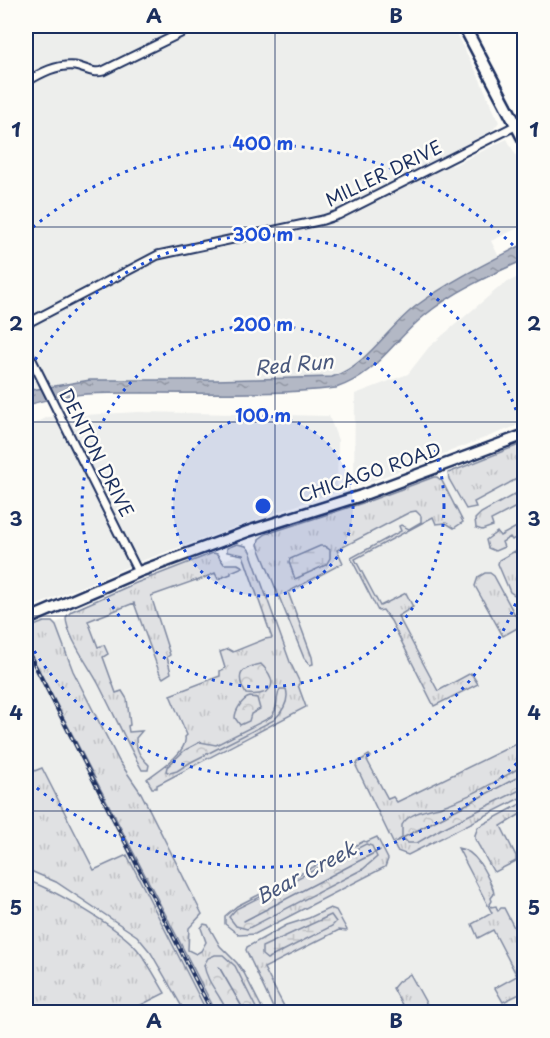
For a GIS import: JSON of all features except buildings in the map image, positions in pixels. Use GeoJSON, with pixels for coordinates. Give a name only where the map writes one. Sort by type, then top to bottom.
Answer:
{"type":"FeatureCollection","features":[{"type":"Feature","properties":{"kind":"main road"},"geometry":{"type":"LineString","coordinates":[[464,26],[525,140]]}},
{"type":"Feature","properties":{"kind":"main road","name":"CHICAGO ROAD"},"geometry":{"type":"LineString","coordinates":[[26,620],[138,572],[249,531],[360,496],[525,435]]}},
{"type":"Feature","properties":{"kind":"street"},"geometry":{"type":"LineString","coordinates":[[26,82],[63,66],[78,66],[91,72],[103,71],[195,26]]}},
{"type":"Feature","properties":{"kind":"street","name":"MILLER DRIVE"},"geometry":{"type":"LineString","coordinates":[[26,324],[158,255],[338,215],[517,125]]}},
{"type":"Feature","properties":{"kind":"street","name":"DENTON DRIVE"},"geometry":{"type":"LineString","coordinates":[[26,348],[138,572]]}},
{"type":"Feature","properties":{"kind":"shaded area"},"geometry":{"type":"Polygon","coordinates":[[[26,26],[452,26],[499,122],[493,130],[446,154],[452,166],[507,139],[524,170],[524,225],[491,241],[499,257],[460,277],[415,307],[358,364],[332,377],[316,379],[90,380],[26,391],[26,26]]]}},
{"type":"Feature","properties":{"kind":"shaded area"},"geometry":{"type":"Polygon","coordinates":[[[524,274],[524,423],[354,488],[355,394],[408,374],[429,347],[502,285],[524,274]]]}},
{"type":"Feature","properties":{"kind":"shaded area"},"geometry":{"type":"Polygon","coordinates":[[[138,412],[329,416],[338,440],[337,491],[141,561],[26,610],[26,428],[48,417],[138,412]]]}},
{"type":"Feature","properties":{"kind":"shaded area"},"geometry":{"type":"Polygon","coordinates":[[[524,448],[524,1012],[26,1012],[26,634],[524,448]]]}},
{"type":"Feature","properties":{"kind":"green space"},"geometry":{"type":"Polygon","coordinates":[[[524,443],[524,475],[474,502],[476,507],[466,509],[448,473],[524,443]]]}},
{"type":"Feature","properties":{"kind":"green space"},"geometry":{"type":"Polygon","coordinates":[[[434,477],[442,481],[463,522],[454,528],[446,523],[436,524],[433,517],[355,559],[380,606],[406,593],[413,607],[398,616],[438,691],[471,673],[478,684],[434,706],[391,621],[383,610],[378,611],[351,558],[401,531],[399,526],[409,529],[421,522],[421,516],[416,511],[337,550],[343,563],[288,592],[312,657],[313,664],[310,665],[304,658],[258,545],[259,539],[266,534],[369,501],[434,477]]]}},
{"type":"Feature","properties":{"kind":"green space"},"geometry":{"type":"Polygon","coordinates":[[[524,489],[524,503],[491,520],[493,526],[482,530],[476,528],[475,519],[481,513],[524,489]]]}},
{"type":"Feature","properties":{"kind":"green space"},"geometry":{"type":"Polygon","coordinates":[[[524,523],[524,533],[512,540],[510,537],[502,542],[504,547],[495,551],[488,548],[486,540],[497,532],[500,536],[524,523]]]}},
{"type":"Feature","properties":{"kind":"green space"},"geometry":{"type":"Polygon","coordinates":[[[237,544],[246,546],[250,551],[290,662],[300,683],[298,685],[306,707],[157,785],[157,788],[152,788],[147,779],[178,754],[187,735],[170,695],[220,676],[220,671],[225,668],[220,652],[228,649],[233,652],[272,638],[243,555],[227,552],[227,548],[237,544]]]}},
{"type":"Feature","properties":{"kind":"green space"},"geometry":{"type":"Polygon","coordinates":[[[320,546],[330,550],[330,558],[326,565],[295,579],[290,559],[320,546]]]}},
{"type":"Feature","properties":{"kind":"green space"},"geometry":{"type":"Polygon","coordinates":[[[515,551],[524,568],[524,593],[516,596],[510,592],[498,564],[499,560],[515,551]]]}},
{"type":"Feature","properties":{"kind":"green space"},"geometry":{"type":"Polygon","coordinates":[[[213,553],[217,554],[224,564],[238,564],[243,567],[218,579],[215,573],[151,596],[170,655],[167,657],[171,673],[163,678],[134,603],[88,621],[98,647],[104,645],[108,654],[103,657],[116,693],[122,691],[127,699],[129,732],[142,731],[136,738],[137,746],[141,756],[149,765],[148,770],[142,770],[70,633],[66,617],[72,611],[136,583],[213,553]]]}},
{"type":"Feature","properties":{"kind":"green space"},"geometry":{"type":"Polygon","coordinates":[[[485,573],[494,576],[521,626],[503,636],[475,586],[478,577],[485,573]]]}},
{"type":"Feature","properties":{"kind":"green space"},"geometry":{"type":"Polygon","coordinates":[[[44,622],[52,622],[56,626],[73,671],[119,761],[141,793],[202,914],[189,928],[188,950],[196,954],[201,951],[206,942],[201,928],[204,924],[208,925],[220,946],[244,973],[264,1012],[216,1012],[26,645],[26,629],[44,622]]]}},
{"type":"Feature","properties":{"kind":"green space"},"geometry":{"type":"Polygon","coordinates":[[[261,664],[270,677],[271,687],[262,693],[246,694],[240,677],[242,673],[248,668],[261,664]]]}},
{"type":"Feature","properties":{"kind":"green space"},"geometry":{"type":"Polygon","coordinates":[[[280,689],[286,689],[286,702],[274,720],[177,771],[170,773],[166,771],[167,767],[185,750],[200,742],[216,745],[271,717],[275,711],[280,689]]]}},
{"type":"Feature","properties":{"kind":"green space"},"geometry":{"type":"Polygon","coordinates":[[[250,697],[257,698],[260,709],[251,714],[249,721],[240,725],[235,718],[236,712],[250,697]]]}},
{"type":"Feature","properties":{"kind":"green space"},"geometry":{"type":"Polygon","coordinates":[[[524,740],[524,796],[408,855],[397,851],[356,766],[369,755],[371,757],[367,760],[388,799],[393,797],[397,802],[524,740]]]}},
{"type":"Feature","properties":{"kind":"green space"},"geometry":{"type":"Polygon","coordinates":[[[524,765],[524,788],[417,843],[408,843],[402,837],[402,825],[413,815],[450,804],[494,783],[524,765]]]}},
{"type":"Feature","properties":{"kind":"green space"},"geometry":{"type":"Polygon","coordinates":[[[42,768],[94,870],[127,855],[207,1012],[185,1012],[151,953],[137,936],[56,882],[26,869],[26,772],[27,774],[42,768]]]}},
{"type":"Feature","properties":{"kind":"green space"},"geometry":{"type":"Polygon","coordinates":[[[524,802],[524,812],[501,826],[516,856],[516,861],[495,872],[475,839],[478,827],[524,802]]]}},
{"type":"Feature","properties":{"kind":"green space"},"geometry":{"type":"Polygon","coordinates":[[[377,837],[388,859],[385,867],[255,934],[239,935],[225,924],[225,916],[237,906],[364,841],[377,837]]]}},
{"type":"Feature","properties":{"kind":"green space"},"geometry":{"type":"Polygon","coordinates":[[[366,844],[372,846],[377,857],[363,869],[247,929],[236,926],[229,917],[236,909],[366,844]]]}},
{"type":"Feature","properties":{"kind":"green space"},"geometry":{"type":"Polygon","coordinates":[[[458,848],[470,853],[480,863],[493,889],[491,907],[496,906],[498,911],[504,908],[524,947],[524,992],[503,1002],[495,988],[517,976],[493,930],[478,938],[472,924],[492,913],[458,848]]]}},
{"type":"Feature","properties":{"kind":"green space"},"geometry":{"type":"Polygon","coordinates":[[[26,880],[52,891],[128,940],[145,959],[165,993],[127,1012],[26,1012],[26,880]]]}},
{"type":"Feature","properties":{"kind":"green space"},"geometry":{"type":"Polygon","coordinates":[[[330,908],[336,910],[346,931],[339,930],[264,968],[287,1012],[275,1012],[246,950],[247,947],[287,925],[330,908]]]}},
{"type":"Feature","properties":{"kind":"green space"},"geometry":{"type":"Polygon","coordinates":[[[331,915],[336,922],[332,926],[267,959],[262,955],[262,947],[331,915]]]}},
{"type":"Feature","properties":{"kind":"green space"},"geometry":{"type":"Polygon","coordinates":[[[223,955],[235,966],[258,1012],[227,1012],[208,978],[204,965],[208,958],[223,955]]]}},
{"type":"Feature","properties":{"kind":"green space"},"geometry":{"type":"Polygon","coordinates":[[[410,974],[431,1012],[406,1012],[393,988],[410,974]]]}},
{"type":"Feature","properties":{"kind":"water","name":"Red Run"},"geometry":{"type":"Polygon","coordinates":[[[524,244],[524,260],[447,299],[424,316],[362,375],[336,388],[268,393],[88,394],[41,401],[26,406],[26,391],[90,380],[332,377],[345,371],[367,355],[416,306],[442,288],[524,244]]]}},
{"type":"Feature","properties":{"kind":"waterway","name":"Bear Creek"},"geometry":{"type":"LineString","coordinates":[[395,842],[524,774]]}},
{"type":"Feature","properties":{"kind":"waterway","name":"Bear Creek"},"geometry":{"type":"LineString","coordinates":[[244,921],[380,850]]}},
{"type":"Feature","properties":{"kind":"waterway","name":"Bear Creek"},"geometry":{"type":"LineString","coordinates":[[219,967],[245,1012]]}},
{"type":"Feature","properties":{"kind":"railway"},"geometry":{"type":"LineString","coordinates":[[26,648],[212,1012]]}}]}
